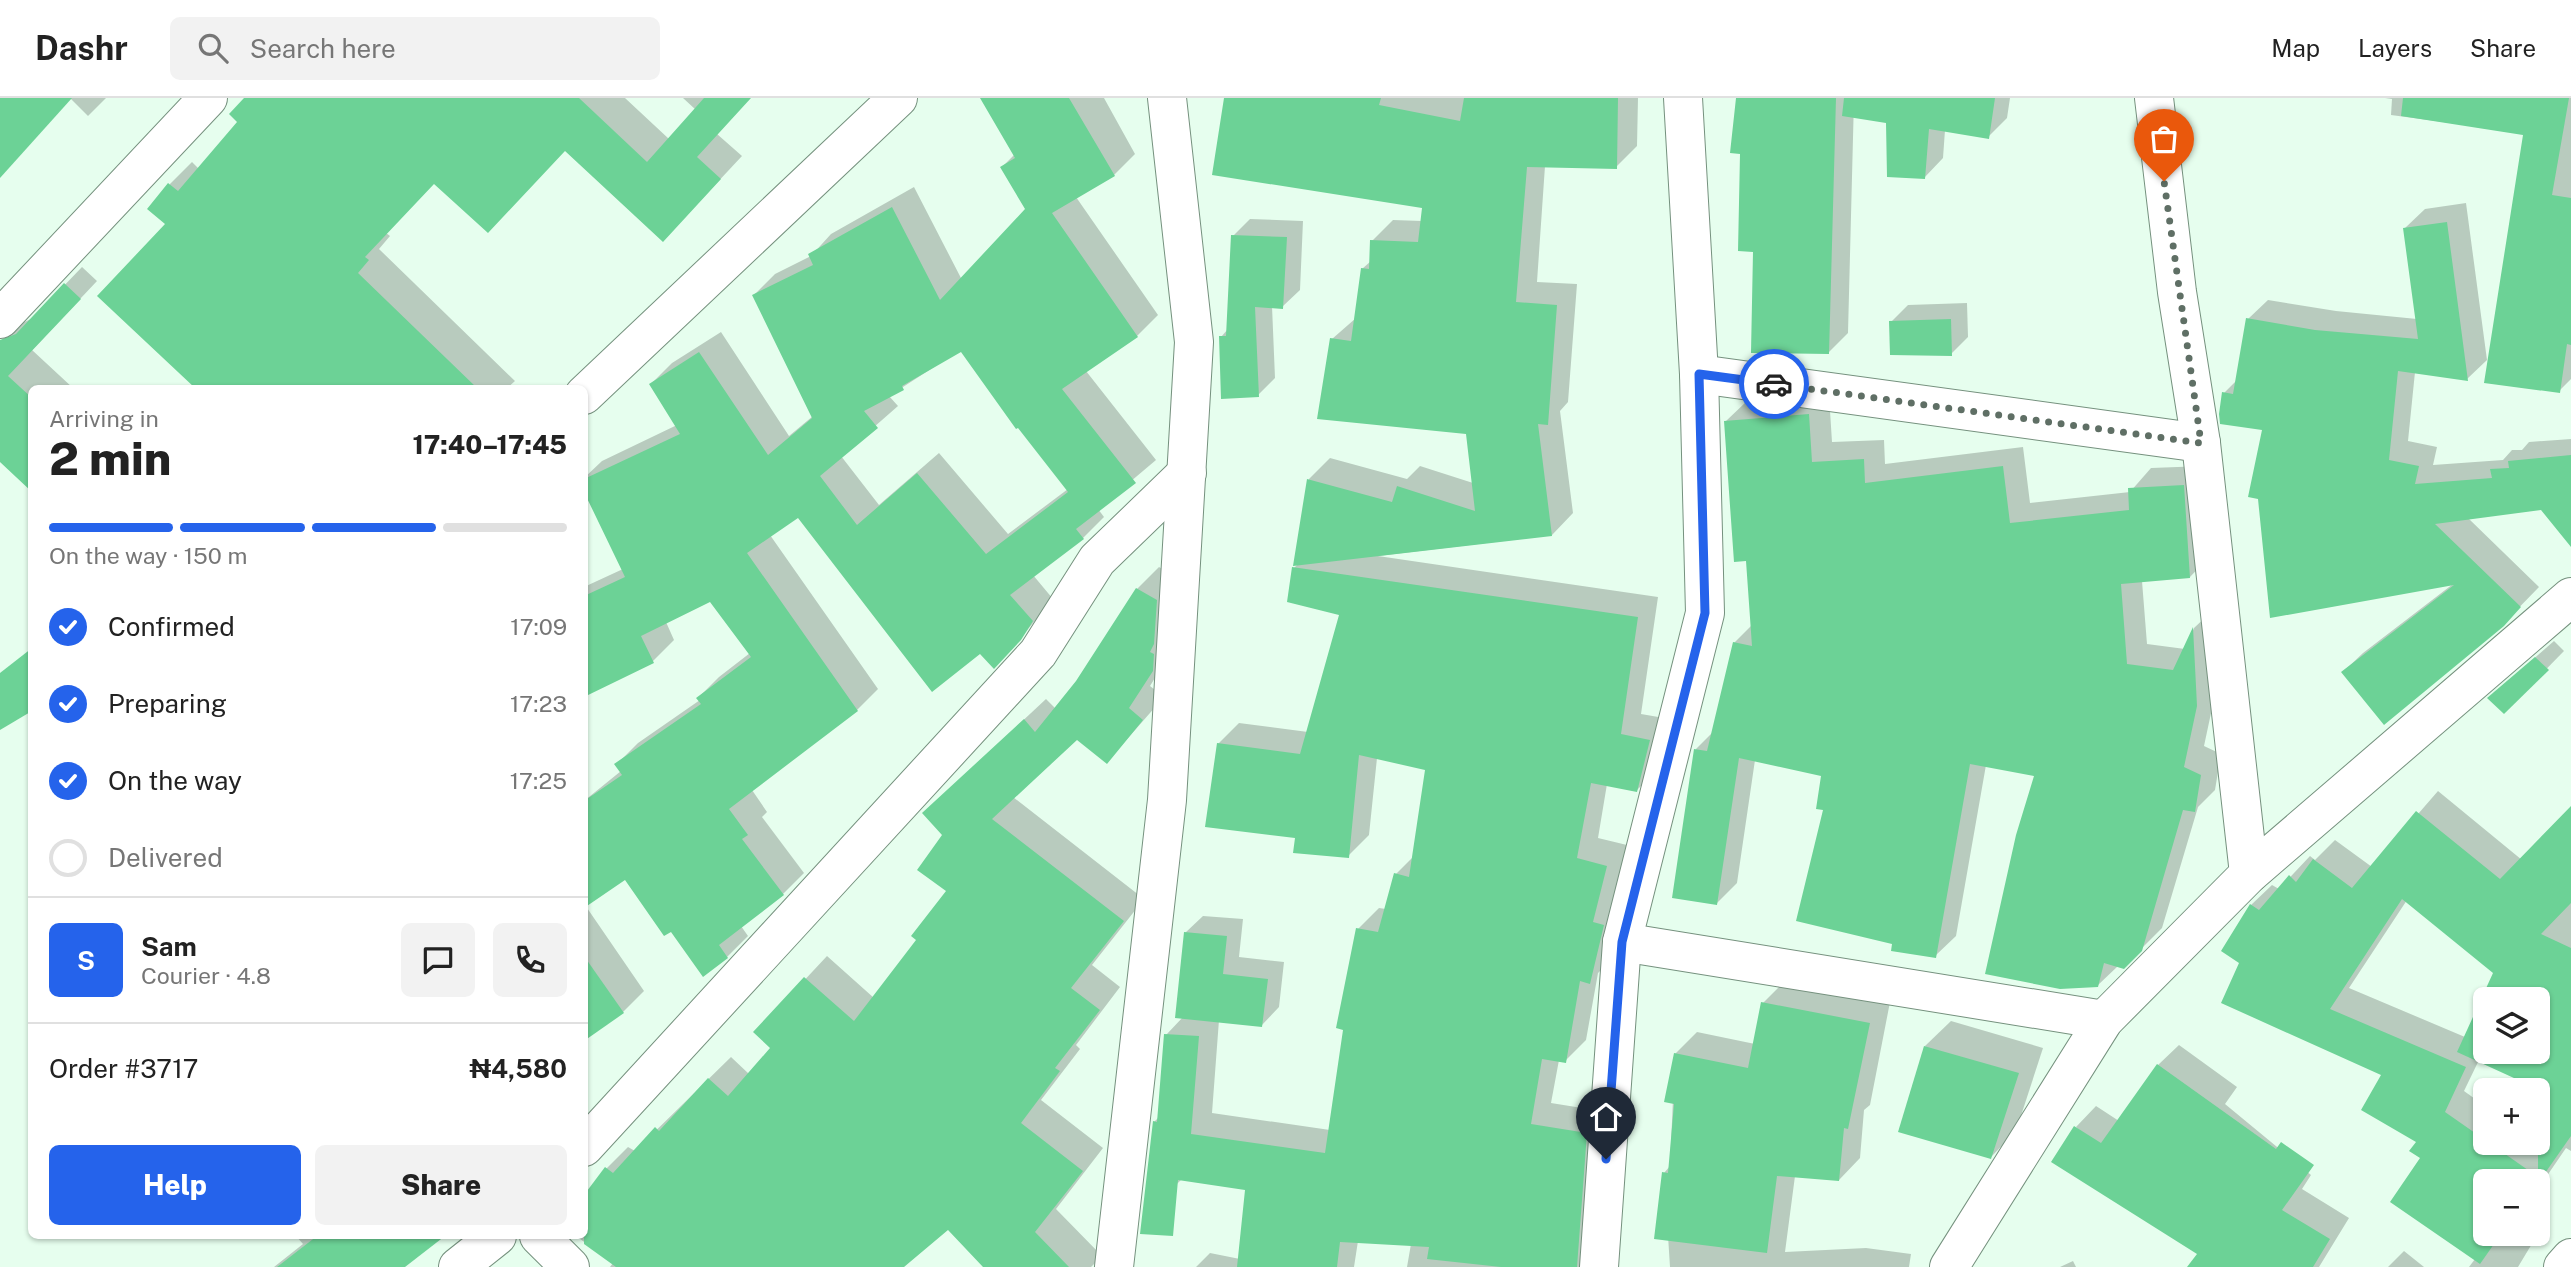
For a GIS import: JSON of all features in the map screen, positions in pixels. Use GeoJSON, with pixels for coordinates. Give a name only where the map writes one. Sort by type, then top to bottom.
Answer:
{"type":"FeatureCollection","features":[{"type":"Feature","properties":{"kind":"street"},"geometry":{"type":"LineString","coordinates":[[0,319],[208,98]]}},
{"type":"Feature","properties":{"kind":"street"},"geometry":{"type":"LineString","coordinates":[[588,391],[898,98]]}},
{"type":"Feature","properties":{"kind":"street"},"geometry":{"type":"LineString","coordinates":[[1114,1267],[1167,800],[1194,342],[1167,98]]}},
{"type":"Feature","properties":{"kind":"street"},"geometry":{"type":"LineString","coordinates":[[1599,1267],[1622,942],[1705,613],[1699,374],[1684,98]]}},
{"type":"Feature","properties":{"kind":"street"},"geometry":{"type":"LineString","coordinates":[[2154,98],[2177,292],[2201,443],[2249,874]]}},
{"type":"Feature","properties":{"kind":"street"},"geometry":{"type":"LineString","coordinates":[[1699,374],[2201,443]]}},
{"type":"Feature","properties":{"kind":"street"},"geometry":{"type":"LineString","coordinates":[[588,1143],[1038,653],[1097,560],[1187,472]]}},
{"type":"Feature","properties":{"kind":"street"},"geometry":{"type":"LineString","coordinates":[[1949,1267],[2104,1020],[2249,874],[2571,597]]}},
{"type":"Feature","properties":{"kind":"street"},"geometry":{"type":"LineString","coordinates":[[1622,942],[2104,1020]]}},
{"type":"Feature","properties":{"kind":"street"},"geometry":{"type":"LineString","coordinates":[[458,1267],[493,1239]]}},
{"type":"Feature","properties":{"kind":"street"},"geometry":{"type":"LineString","coordinates":[[542,1239],[570,1267]]}},
{"type":"Feature","properties":{"kind":"street"},"geometry":{"type":"LineString","coordinates":[[2563,1267],[2571,1258]]}},
{"type":"Feature","properties":{"kind":"building"},"geometry":{"type":"Polygon","coordinates":[[[0,98],[72,98],[0,178],[0,98]]]}},
{"type":"Feature","properties":{"kind":"building"},"geometry":{"type":"Polygon","coordinates":[[[244,98],[579,98],[647,162],[704,98],[751,98],[697,157],[721,179],[663,242],[565,151],[488,233],[434,184],[365,257],[369,260],[358,273],[474,385],[192,385],[97,296],[165,224],[147,209],[168,183],[178,191],[237,122],[229,114],[244,98]]]}},
{"type":"Feature","properties":{"kind":"building"},"geometry":{"type":"Polygon","coordinates":[[[980,98],[1069,98],[1115,176],[1052,213],[1138,337],[1062,389],[1136,483],[1076,529],[1084,539],[1010,595],[1033,621],[1021,640],[994,669],[980,654],[932,692],[798,518],[747,553],[858,711],[729,809],[748,835],[742,839],[784,895],[719,945],[728,958],[703,977],[671,932],[664,936],[625,880],[588,905],[588,798],[622,775],[614,764],[701,704],[696,698],[751,657],[710,602],[641,636],[654,663],[588,695],[588,594],[625,577],[588,500],[588,477],[680,434],[649,384],[699,352],[768,455],[812,418],[752,295],[813,265],[808,254],[892,207],[940,300],[1025,209],[1000,167],[1015,158],[980,98]],[[961,352],[902,386],[904,390],[864,411],[878,428],[820,476],[857,525],[917,473],[986,554],[1068,492],[1018,428],[1016,429],[961,352]]]}},
{"type":"Feature","properties":{"kind":"building"},"geometry":{"type":"Polygon","coordinates":[[[1224,98],[1381,98],[1379,105],[1460,121],[1464,98],[1618,98],[1617,169],[1527,167],[1516,302],[1557,305],[1548,425],[1538,424],[1552,536],[1293,566],[1307,479],[1392,502],[1397,486],[1475,511],[1466,434],[1317,419],[1330,338],[1351,341],[1361,268],[1369,269],[1370,240],[1418,242],[1422,208],[1212,175],[1224,98]]]}},
{"type":"Feature","properties":{"kind":"building"},"geometry":{"type":"Polygon","coordinates":[[[1736,98],[1836,98],[1829,354],[1751,353],[1753,252],[1738,251],[1740,154],[1730,153],[1736,98]]]}},
{"type":"Feature","properties":{"kind":"building"},"geometry":{"type":"Polygon","coordinates":[[[1844,98],[1995,98],[1989,139],[1929,129],[1925,179],[1887,177],[1886,123],[1842,116],[1844,98]]]}},
{"type":"Feature","properties":{"kind":"building"},"geometry":{"type":"Polygon","coordinates":[[[2403,98],[2569,98],[2552,195],[2571,198],[2571,345],[2567,344],[2560,393],[2484,383],[2523,135],[2401,116],[2403,98]]]}},
{"type":"Feature","properties":{"kind":"building"},"geometry":{"type":"Polygon","coordinates":[[[2447,222],[2468,381],[2398,371],[2389,460],[2419,466],[2415,484],[2492,478],[2490,469],[2509,468],[2508,461],[2571,455],[2571,547],[2541,510],[2435,524],[2521,607],[2504,626],[2384,725],[2341,672],[2454,585],[2270,618],[2258,499],[2248,497],[2262,430],[2220,424],[2219,414],[2222,392],[2233,394],[2246,318],[2315,330],[2418,339],[2403,228],[2447,222]]]}},
{"type":"Feature","properties":{"kind":"building"},"geometry":{"type":"Polygon","coordinates":[[[1231,235],[1287,237],[1283,309],[1255,307],[1259,397],[1221,399],[1219,336],[1226,336],[1231,235]]]}},
{"type":"Feature","properties":{"kind":"building"},"geometry":{"type":"Polygon","coordinates":[[[64,283],[81,299],[8,376],[28,394],[28,488],[0,462],[0,340],[16,334],[64,283]]]}},
{"type":"Feature","properties":{"kind":"building"},"geometry":{"type":"Polygon","coordinates":[[[1951,319],[1952,356],[1890,355],[1889,321],[1951,319]]]}},
{"type":"Feature","properties":{"kind":"building"},"geometry":{"type":"Polygon","coordinates":[[[1809,414],[1812,462],[1864,459],[1865,483],[2003,466],[2010,523],[2129,510],[2128,488],[2184,485],[2190,578],[2121,584],[2127,664],[2173,670],[2193,627],[2197,706],[2184,767],[2201,775],[2195,812],[2183,810],[2142,951],[2124,969],[2104,963],[2098,987],[2060,989],[1985,974],[2016,835],[2034,776],[1970,764],[1936,958],[1891,951],[1892,944],[1796,921],[1823,810],[1816,809],[1821,776],[1739,758],[1717,905],[1672,898],[1694,749],[1707,751],[1733,642],[1752,646],[1746,561],[1734,562],[1724,421],[1809,414]]]}},
{"type":"Feature","properties":{"kind":"building"},"geometry":{"type":"Polygon","coordinates":[[[1292,567],[1638,617],[1621,734],[1650,740],[1637,792],[1591,783],[1577,858],[1607,866],[1593,922],[1604,925],[1590,984],[1580,981],[1566,1063],[1542,1059],[1531,1124],[1587,1133],[1577,1267],[1501,1267],[1427,1259],[1429,1247],[1340,1242],[1337,1267],[1237,1267],[1245,1190],[1178,1180],[1173,1236],[1140,1234],[1153,1121],[1157,1122],[1164,1034],[1199,1036],[1191,1134],[1325,1153],[1343,1030],[1336,1028],[1356,928],[1378,932],[1394,873],[1409,877],[1425,770],[1359,755],[1349,858],[1293,853],[1295,838],[1205,827],[1217,743],[1300,754],[1339,615],[1287,602],[1292,567]]]}},
{"type":"Feature","properties":{"kind":"building"},"geometry":{"type":"Polygon","coordinates":[[[1136,588],[1157,600],[1154,644],[1150,652],[1154,654],[1153,671],[1129,708],[1143,720],[1107,764],[1077,740],[992,819],[1124,921],[1071,988],[1100,1010],[1055,1068],[1060,1071],[1021,1123],[1083,1171],[1035,1232],[1069,1267],[983,1267],[948,1230],[904,1267],[616,1267],[584,1244],[584,1239],[588,1239],[588,1190],[605,1167],[613,1173],[655,1127],[659,1131],[708,1078],[728,1096],[770,1048],[753,1032],[804,977],[854,1021],[916,940],[911,936],[946,891],[917,870],[942,835],[922,813],[1024,719],[1035,732],[1076,681],[1136,588]]]}},
{"type":"Feature","properties":{"kind":"building"},"geometry":{"type":"Polygon","coordinates":[[[28,651],[28,713],[0,730],[0,673],[28,651]]]}},
{"type":"Feature","properties":{"kind":"building"},"geometry":{"type":"Polygon","coordinates":[[[2535,657],[2549,670],[2504,714],[2487,698],[2535,657]]]}},
{"type":"Feature","properties":{"kind":"building"},"geometry":{"type":"Polygon","coordinates":[[[2571,806],[2571,903],[2541,934],[2571,948],[2571,1136],[2548,1169],[2538,1169],[2538,1155],[2550,1155],[2550,1078],[2514,1078],[2483,1064],[2550,1064],[2550,987],[2487,987],[2493,973],[2402,899],[2330,1009],[2466,1067],[2445,1112],[2473,1132],[2473,1155],[2507,1155],[2527,1169],[2473,1169],[2473,1246],[2493,1246],[2480,1264],[2390,1202],[2420,1158],[2409,1151],[2416,1142],[2361,1110],[2381,1075],[2221,1003],[2239,963],[2221,951],[2250,904],[2259,910],[2289,875],[2296,882],[2313,859],[2352,888],[2416,811],[2500,879],[2571,806]]]}},
{"type":"Feature","properties":{"kind":"building"},"geometry":{"type":"Polygon","coordinates":[[[1184,932],[1227,936],[1223,974],[1268,979],[1262,1027],[1175,1018],[1184,932]]]}},
{"type":"Feature","properties":{"kind":"building"},"geometry":{"type":"Polygon","coordinates":[[[588,962],[624,1013],[588,1038],[588,962]]]}},
{"type":"Feature","properties":{"kind":"building"},"geometry":{"type":"Polygon","coordinates":[[[1761,1002],[1870,1023],[1848,1129],[1844,1128],[1839,1181],[1777,1176],[1767,1253],[1654,1239],[1662,1172],[1668,1173],[1674,1104],[1664,1102],[1674,1053],[1748,1068],[1761,1002]]]}},
{"type":"Feature","properties":{"kind":"building"},"geometry":{"type":"Polygon","coordinates":[[[2473,1017],[2473,1059],[2457,1052],[2473,1017]]]}},
{"type":"Feature","properties":{"kind":"building"},"geometry":{"type":"Polygon","coordinates":[[[1924,1046],[2019,1073],[1991,1159],[1898,1132],[1924,1046]]]}},
{"type":"Feature","properties":{"kind":"building"},"geometry":{"type":"Polygon","coordinates":[[[2157,1064],[2276,1149],[2281,1142],[2314,1165],[2282,1210],[2330,1239],[2313,1267],[2187,1267],[2197,1254],[2051,1162],[2074,1126],[2101,1143],[2157,1064]]]}},
{"type":"Feature","properties":{"kind":"building"},"geometry":{"type":"Polygon","coordinates":[[[313,1239],[441,1239],[405,1267],[277,1267],[313,1239]]]}},
{"type":"Feature","properties":{"kind":"way so far"},"geometry":{"type":"LineString","coordinates":[[1774,384],[2201,443],[2177,292],[2164,181]]}},
{"type":"Feature","properties":{"kind":"route"},"geometry":{"type":"LineString","coordinates":[[1606,1159],[1622,942],[1705,613],[1699,374],[1774,384]]}}]}
